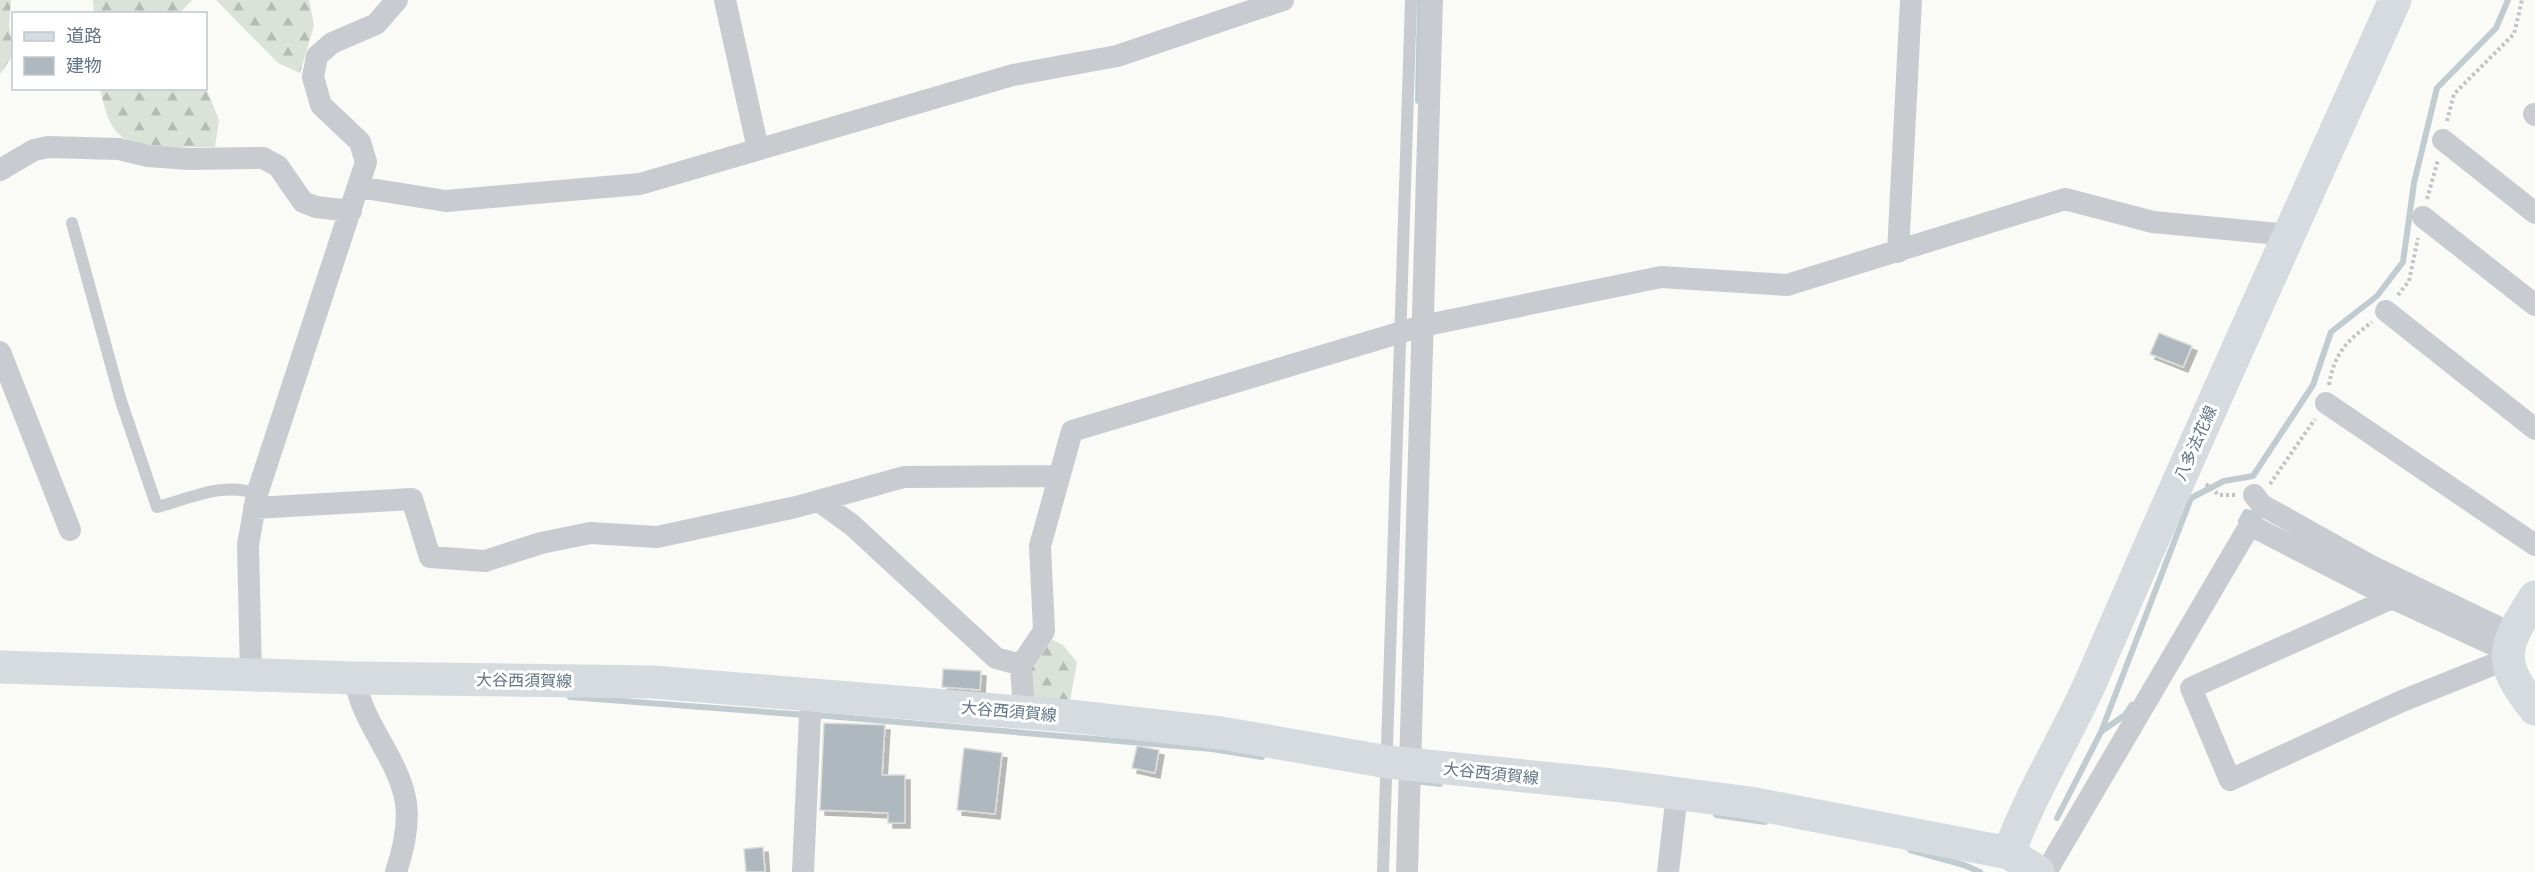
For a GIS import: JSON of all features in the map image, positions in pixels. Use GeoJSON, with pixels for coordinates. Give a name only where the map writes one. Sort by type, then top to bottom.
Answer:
{"type":"FeatureCollection","features":[{"type":"Feature","properties":{"kind":"main road","name":"八多法花線"},"geometry":{"type":"LineString","coordinates":[[2007,863],[2023,816],[2088,687],[2185,465],[2395,0]]}},
{"type":"Feature","properties":{"kind":"main road"},"geometry":{"type":"LineString","coordinates":[[2535,597],[2509,648],[2519,689],[2535,709]]}},
{"type":"Feature","properties":{"kind":"main road","name":"大谷西須賀線"},"geometry":{"type":"LineString","coordinates":[[0,667],[355,678],[653,682],[1024,712],[1221,733],[1400,763],[1750,803],[2007,863]]}},
{"type":"Feature","properties":{"kind":"main road"},"geometry":{"type":"LineString","coordinates":[[2007,863],[2038,872]]}},
{"type":"Feature","properties":{"kind":"street"},"geometry":{"type":"LineString","coordinates":[[251,675],[248,545],[256,501],[366,162],[360,142],[321,105],[313,77],[317,56],[332,43],[376,24],[397,0]]}},
{"type":"Feature","properties":{"kind":"street"},"geometry":{"type":"LineString","coordinates":[[725,0],[758,149]]}},
{"type":"Feature","properties":{"kind":"street"},"geometry":{"type":"LineString","coordinates":[[358,187],[446,201],[640,184],[1013,75],[1117,56],[1283,0]]}},
{"type":"Feature","properties":{"kind":"street"},"geometry":{"type":"LineString","coordinates":[[1407,872],[1400,763],[1422,326],[1432,0]]}},
{"type":"Feature","properties":{"kind":"street"},"geometry":{"type":"LineString","coordinates":[[1898,252],[1911,0]]}},
{"type":"Feature","properties":{"kind":"street"},"geometry":{"type":"LineString","coordinates":[[2443,140],[2535,213]]}},
{"type":"Feature","properties":{"kind":"street"},"geometry":{"type":"LineString","coordinates":[[0,170],[34,150],[48,147],[119,149],[148,156],[188,159],[263,158],[278,166],[303,202],[316,207],[351,211]]}},
{"type":"Feature","properties":{"kind":"street"},"geometry":{"type":"LineString","coordinates":[[1024,712],[1021,664],[1044,632],[1040,546],[1072,431],[1422,326],[1661,277],[1787,285],[2065,199],[2153,222],[2289,235]]}},
{"type":"Feature","properties":{"kind":"street"},"geometry":{"type":"LineString","coordinates":[[2423,217],[2535,305]]}},
{"type":"Feature","properties":{"kind":"street"},"geometry":{"type":"LineString","coordinates":[[2386,311],[2535,429]]}},
{"type":"Feature","properties":{"kind":"street"},"geometry":{"type":"LineString","coordinates":[[0,352],[70,530]]}},
{"type":"Feature","properties":{"kind":"street"},"geometry":{"type":"LineString","coordinates":[[2326,403],[2535,545]]}},
{"type":"Feature","properties":{"kind":"street"},"geometry":{"type":"LineString","coordinates":[[256,501],[412,499],[430,557],[486,561],[541,543],[590,533],[657,537],[819,501],[904,477],[1059,476]]}},
{"type":"Feature","properties":{"kind":"street"},"geometry":{"type":"LineString","coordinates":[[2254,495],[2262,505],[2373,567],[2509,648]]}},
{"type":"Feature","properties":{"kind":"street"},"geometry":{"type":"LineString","coordinates":[[819,501],[852,525],[996,658],[1021,664]]}},
{"type":"Feature","properties":{"kind":"street"},"geometry":{"type":"LineString","coordinates":[[2046,872],[2250,525],[2392,598],[2509,648]]}},
{"type":"Feature","properties":{"kind":"street"},"geometry":{"type":"LineString","coordinates":[[2392,598],[2191,688],[2230,780],[2402,701],[2509,648]]}},
{"type":"Feature","properties":{"kind":"street"},"geometry":{"type":"LineString","coordinates":[[355,678],[357,698],[401,786],[406,804],[405,829],[396,872]]}},
{"type":"Feature","properties":{"kind":"street"},"geometry":{"type":"LineString","coordinates":[[803,872],[811,693]]}},
{"type":"Feature","properties":{"kind":"street"},"geometry":{"type":"LineString","coordinates":[[1668,872],[1677,794]]}},
{"type":"Feature","properties":{"kind":"lane"},"geometry":{"type":"LineString","coordinates":[[1383,872],[1400,763],[1400,333],[1411,0]]}},
{"type":"Feature","properties":{"kind":"lane"},"geometry":{"type":"LineString","coordinates":[[72,223],[121,401],[157,507],[225,489],[243,488],[256,501]]}},
{"type":"Feature","properties":{"kind":"path"},"geometry":{"type":"LineString","coordinates":[[2185,465],[2219,495],[2254,495],[2273,483],[2326,403],[2332,363],[2349,339],[2386,311],[2409,281],[2454,94],[2514,34],[2522,0]]}},
{"type":"Feature","properties":{"kind":"green space"},"geometry":{"type":"Polygon","coordinates":[[[0,0],[11,0],[9,26],[12,57],[0,74],[0,0]]]}},
{"type":"Feature","properties":{"kind":"green space"},"geometry":{"type":"Polygon","coordinates":[[[93,0],[192,0],[181,12],[94,12],[93,0]]]}},
{"type":"Feature","properties":{"kind":"green space"},"geometry":{"type":"Polygon","coordinates":[[[216,0],[309,0],[314,25],[300,73],[278,63],[216,0]]]}},
{"type":"Feature","properties":{"kind":"green space"},"geometry":{"type":"Polygon","coordinates":[[[100,90],[207,90],[219,120],[215,147],[153,145],[129,140],[116,131],[107,114],[100,90]]]}},
{"type":"Feature","properties":{"kind":"green space"},"geometry":{"type":"Polygon","coordinates":[[[1045,636],[1063,645],[1077,662],[1070,701],[1036,702],[1025,686],[1045,636]]]}},
{"type":"Feature","properties":{"kind":"building"},"geometry":{"type":"Polygon","coordinates":[[[2159,333],[2192,346],[2183,367],[2150,354],[2159,333]]]}},
{"type":"Feature","properties":{"kind":"building"},"geometry":{"type":"Polygon","coordinates":[[[943,669],[981,671],[980,690],[942,687],[943,669]]]}},
{"type":"Feature","properties":{"kind":"building"},"geometry":{"type":"Polygon","coordinates":[[[824,723],[885,725],[882,775],[905,775],[905,823],[888,823],[888,813],[820,810],[824,723]]]}},
{"type":"Feature","properties":{"kind":"building"},"geometry":{"type":"Polygon","coordinates":[[[1137,746],[1159,750],[1155,773],[1132,768],[1137,746]]]}},
{"type":"Feature","properties":{"kind":"building"},"geometry":{"type":"Polygon","coordinates":[[[964,748],[1002,753],[995,814],[957,810],[964,748]]]}},
{"type":"Feature","properties":{"kind":"building"},"geometry":{"type":"Polygon","coordinates":[[[763,847],[765,872],[746,872],[744,849],[763,847]]]}},
{"type":"Feature","properties":{"kind":"waterway"},"geometry":{"type":"LineString","coordinates":[[1418,101],[1420,0]]}},
{"type":"Feature","properties":{"kind":"waterway"},"geometry":{"type":"LineString","coordinates":[[2057,818],[2101,732],[2191,498],[2224,481],[2253,476],[2313,385],[2331,332],[2377,296],[2403,262],[2414,183],[2437,88],[2496,28],[2508,0]]}},
{"type":"Feature","properties":{"kind":"waterway"},"geometry":{"type":"LineString","coordinates":[[2241,521],[2246,512],[2261,516]]}},
{"type":"Feature","properties":{"kind":"waterway"},"geometry":{"type":"LineString","coordinates":[[570,697],[806,715]]}},
{"type":"Feature","properties":{"kind":"waterway"},"geometry":{"type":"LineString","coordinates":[[2102,731],[2125,715],[2132,705]]}},
{"type":"Feature","properties":{"kind":"waterway"},"geometry":{"type":"LineString","coordinates":[[816,715],[1212,749],[1262,757]]}},
{"type":"Feature","properties":{"kind":"waterway"},"geometry":{"type":"LineString","coordinates":[[1415,781],[1440,784]]}},
{"type":"Feature","properties":{"kind":"waterway"},"geometry":{"type":"LineString","coordinates":[[1716,815],[1765,822]]}},
{"type":"Feature","properties":{"kind":"waterway"},"geometry":{"type":"LineString","coordinates":[[1910,850],[1964,865],[1980,872]]}}]}
